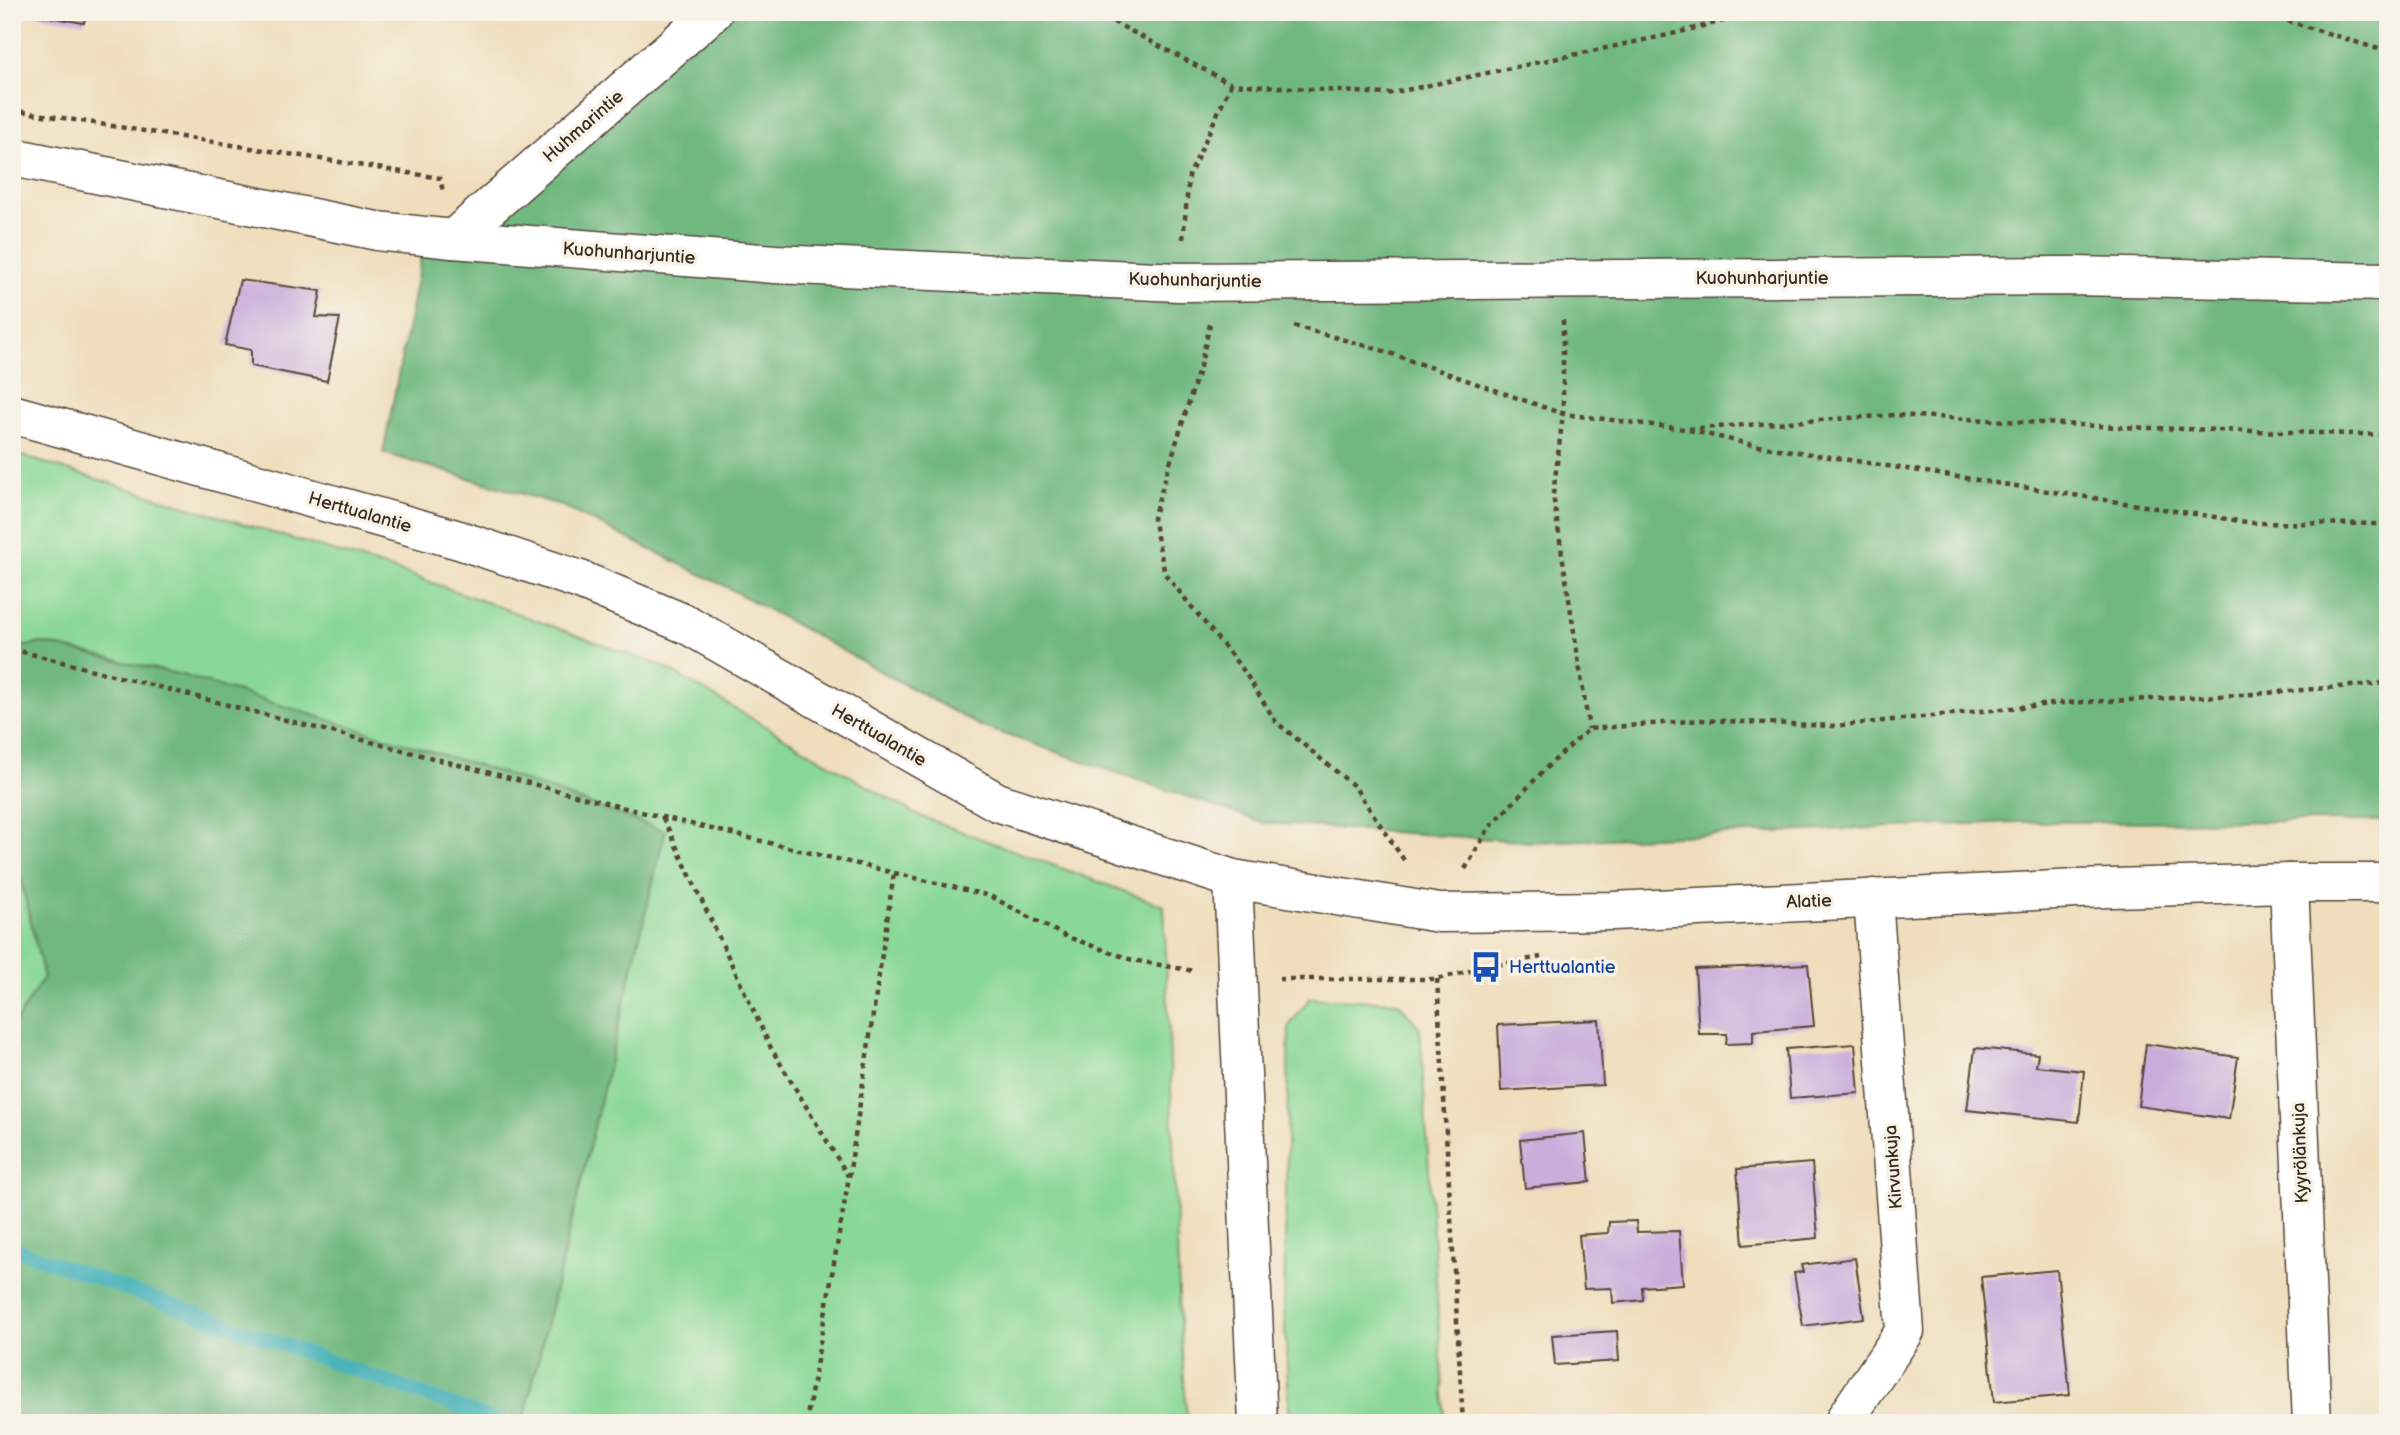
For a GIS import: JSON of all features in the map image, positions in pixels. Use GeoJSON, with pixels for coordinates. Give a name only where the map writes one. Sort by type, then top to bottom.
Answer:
{"type":"FeatureCollection","features":[{"type":"Feature","properties":{"kind":"street","name":"Huhmarintie"},"geometry":{"type":"LineString","coordinates":[[453,239],[713,12]]}},
{"type":"Feature","properties":{"kind":"street","name":"Kuohunharjuntie"},"geometry":{"type":"LineString","coordinates":[[12,157],[377,231],[775,264],[1179,282],[2072,276],[2388,282]]}},
{"type":"Feature","properties":{"kind":"street","name":"Herttualantie"},"geometry":{"type":"LineString","coordinates":[[12,414],[458,540],[580,580],[688,625],[997,802],[1233,879]]}},
{"type":"Feature","properties":{"kind":"street","name":"Alatie"},"geometry":{"type":"LineString","coordinates":[[1233,879],[1439,913],[1613,911],[1873,898],[2289,883],[2388,883]]}},
{"type":"Feature","properties":{"kind":"street"},"geometry":{"type":"LineString","coordinates":[[1233,879],[1258,1423]]}},
{"type":"Feature","properties":{"kind":"street","name":"Kyyrölänkuja"},"geometry":{"type":"LineString","coordinates":[[2289,883],[2312,1423]]}},
{"type":"Feature","properties":{"kind":"street","name":"Kirvunkuja"},"geometry":{"type":"LineString","coordinates":[[1846,1418],[1905,1331],[1873,898]]}},
{"type":"Feature","properties":{"kind":"path"},"geometry":{"type":"LineString","coordinates":[[1084,12],[1112,21],[1231,84],[1387,94],[1668,35],[1759,12]]}},
{"type":"Feature","properties":{"kind":"path"},"geometry":{"type":"LineString","coordinates":[[2259,12],[2388,52]]}},
{"type":"Feature","properties":{"kind":"path"},"geometry":{"type":"LineString","coordinates":[[1179,282],[1189,176],[1231,84]]}},
{"type":"Feature","properties":{"kind":"path"},"geometry":{"type":"LineString","coordinates":[[12,110],[440,178],[453,239]]}},
{"type":"Feature","properties":{"kind":"path"},"geometry":{"type":"LineString","coordinates":[[1563,280],[1563,414],[1553,495],[1589,729]]}},
{"type":"Feature","properties":{"kind":"path"},"geometry":{"type":"LineString","coordinates":[[1220,281],[1201,363],[1153,518],[1165,574],[1244,671],[1276,722],[1354,786],[1439,913],[1489,828],[1547,767],[1589,729],[1702,720],[1834,726],[2062,703],[2241,695],[2388,682]]}},
{"type":"Feature","properties":{"kind":"path"},"geometry":{"type":"LineString","coordinates":[[1291,326],[1381,351],[1563,414],[1685,429],[1753,445],[2253,523],[2388,524]]}},
{"type":"Feature","properties":{"kind":"path"},"geometry":{"type":"LineString","coordinates":[[1685,429],[1895,415],[2117,427],[2388,435]]}},
{"type":"Feature","properties":{"kind":"path"},"geometry":{"type":"LineString","coordinates":[[662,817],[771,1048],[849,1177]]}},
{"type":"Feature","properties":{"kind":"path"},"geometry":{"type":"LineString","coordinates":[[806,1423],[849,1177],[894,873]]}},
{"type":"Feature","properties":{"kind":"path"},"geometry":{"type":"LineString","coordinates":[[1437,979],[1463,1423]]}},
{"type":"Feature","properties":{"kind":"green space"},"geometry":{"type":"Polygon","coordinates":[[[713,12],[2388,12],[2388,821],[2017,822],[1533,842],[1264,823],[980,726],[723,585],[560,505],[383,453],[423,248],[713,12]]]}},
{"type":"Feature","properties":{"kind":"green space"},"geometry":{"type":"Polygon","coordinates":[[[12,453],[411,575],[662,666],[917,815],[1164,906],[1180,1320],[1187,1423],[523,1423],[665,832],[508,775],[185,676],[42,643],[12,649],[12,453]]]}},
{"type":"Feature","properties":{"kind":"green space"},"geometry":{"type":"Polygon","coordinates":[[[42,643],[185,676],[508,775],[665,831],[523,1423],[12,1423],[12,1028],[44,977],[19,871],[12,862],[12,649],[42,643]]]}},
{"type":"Feature","properties":{"kind":"green space"},"geometry":{"type":"Polygon","coordinates":[[[12,862],[19,871],[44,977],[12,1028],[12,862]]]}},
{"type":"Feature","properties":{"kind":"green space"},"geometry":{"type":"Polygon","coordinates":[[[1310,998],[1398,1002],[1420,1028],[1445,1423],[1290,1423],[1284,1306],[1289,1026],[1310,998]]]}},
{"type":"Feature","properties":{"kind":"building"},"geometry":{"type":"Polygon","coordinates":[[[20,12],[86,12],[84,23],[20,12]]]}},
{"type":"Feature","properties":{"kind":"building"},"geometry":{"type":"Polygon","coordinates":[[[240,280],[321,291],[316,317],[340,318],[327,381],[251,366],[251,350],[225,345],[240,280]]]}},
{"type":"Feature","properties":{"kind":"building"},"geometry":{"type":"Polygon","coordinates":[[[1808,964],[1814,1026],[1753,1031],[1753,1043],[1726,1044],[1727,1034],[1699,1034],[1695,969],[1808,964]]]}},
{"type":"Feature","properties":{"kind":"building"},"geometry":{"type":"Polygon","coordinates":[[[1599,1020],[1603,1085],[1501,1091],[1498,1025],[1599,1020]]]}},
{"type":"Feature","properties":{"kind":"building"},"geometry":{"type":"Polygon","coordinates":[[[1855,1044],[1859,1093],[1790,1098],[1786,1049],[1855,1044]]]}},
{"type":"Feature","properties":{"kind":"building"},"geometry":{"type":"Polygon","coordinates":[[[2146,1044],[2238,1057],[2229,1119],[2138,1106],[2146,1044]]]}},
{"type":"Feature","properties":{"kind":"building"},"geometry":{"type":"Polygon","coordinates":[[[1975,1048],[2038,1054],[2036,1066],[2084,1071],[2079,1122],[1967,1110],[1975,1048]]]}},
{"type":"Feature","properties":{"kind":"building"},"geometry":{"type":"Polygon","coordinates":[[[1585,1133],[1590,1182],[1525,1188],[1520,1140],[1585,1133]]]}},
{"type":"Feature","properties":{"kind":"building"},"geometry":{"type":"Polygon","coordinates":[[[1812,1163],[1818,1238],[1743,1245],[1737,1169],[1812,1163]]]}},
{"type":"Feature","properties":{"kind":"building"},"geometry":{"type":"Polygon","coordinates":[[[1636,1221],[1637,1232],[1679,1231],[1683,1284],[1642,1287],[1643,1300],[1613,1303],[1612,1288],[1584,1289],[1579,1235],[1608,1233],[1609,1222],[1636,1221]]]}},
{"type":"Feature","properties":{"kind":"building"},"geometry":{"type":"Polygon","coordinates":[[[1855,1258],[1864,1318],[1803,1326],[1794,1273],[1803,1272],[1801,1265],[1855,1258]]]}},
{"type":"Feature","properties":{"kind":"building"},"geometry":{"type":"Polygon","coordinates":[[[2057,1270],[2070,1395],[1994,1402],[1981,1277],[2057,1270]]]}},
{"type":"Feature","properties":{"kind":"building"},"geometry":{"type":"Polygon","coordinates":[[[1617,1331],[1619,1361],[1555,1365],[1552,1335],[1617,1331]]]}},
{"type":"Feature","properties":{"kind":"waterway"},"geometry":{"type":"LineString","coordinates":[[12,1248],[503,1423]]}},
{"type":"Feature","properties":{"kind":"place","name":"Herttualantie"},"geometry":{"type":"Point","coordinates":[1486,967]}}]}
